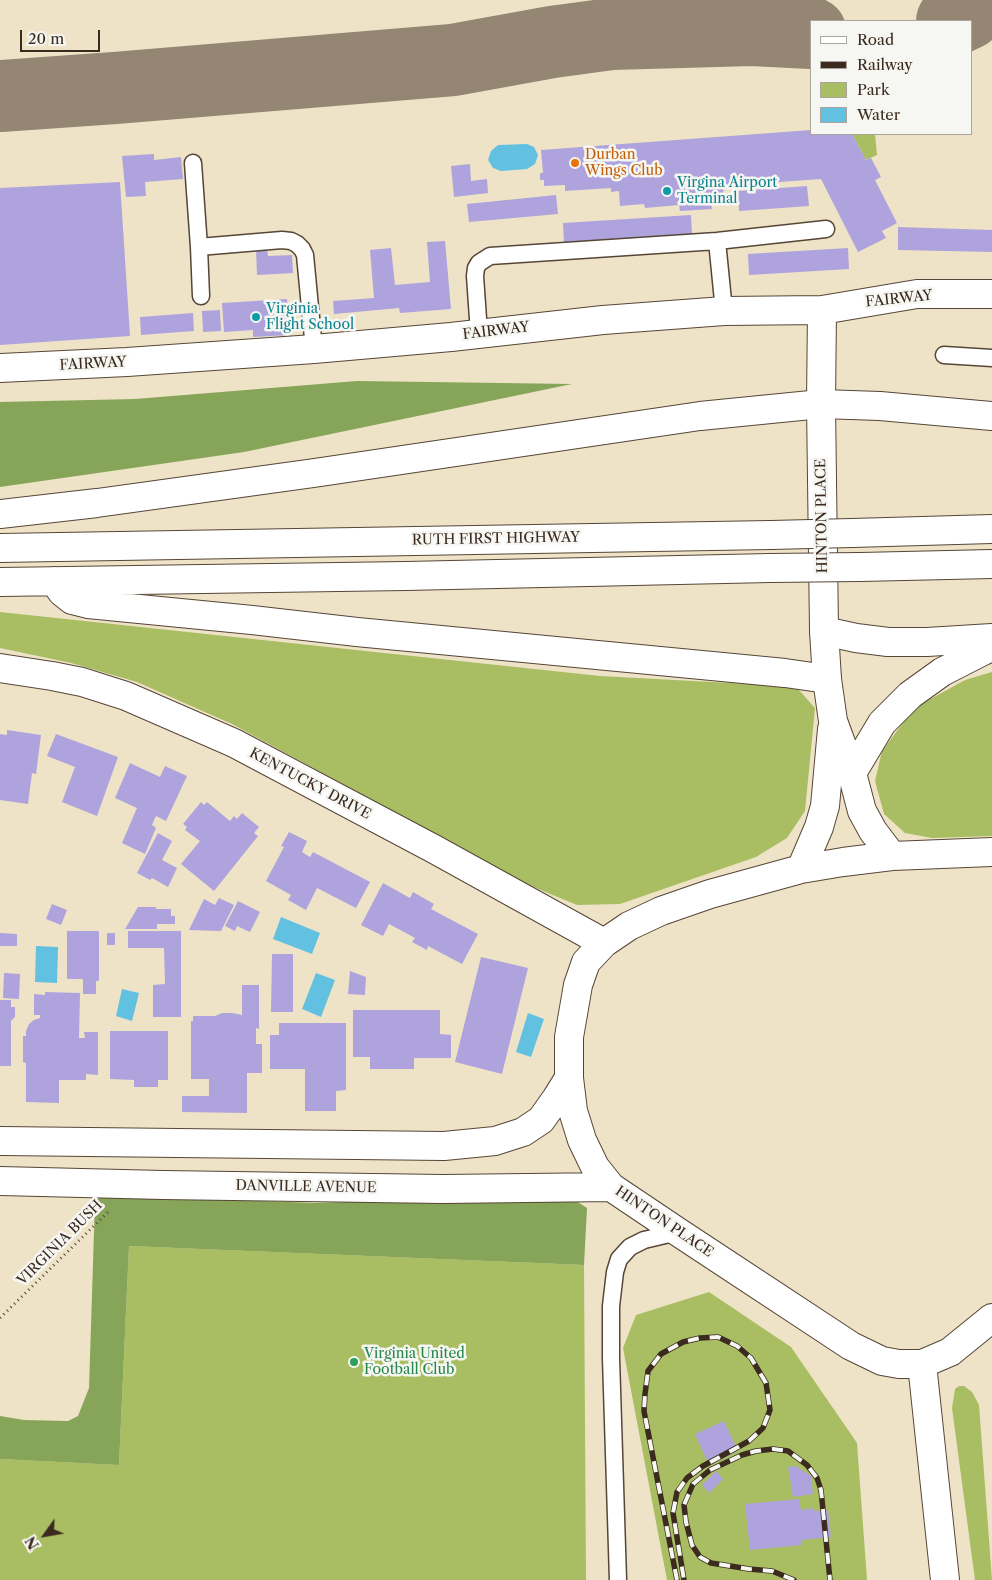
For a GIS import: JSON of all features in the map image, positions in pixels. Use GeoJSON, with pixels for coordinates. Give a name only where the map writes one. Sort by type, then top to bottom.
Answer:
{"type":"FeatureCollection","features":[{"type":"Feature","properties":{"kind":"main road","name":"FAIRWAY"},"geometry":{"type":"LineString","coordinates":[[0,368],[128,362],[314,349],[451,337],[603,320],[724,310],[822,310],[918,294],[992,294]]}},
{"type":"Feature","properties":{"kind":"main road","name":"HINTON PLACE"},"geometry":{"type":"LineString","coordinates":[[822,310],[821,404],[824,631],[827,679],[833,721],[852,773],[862,811],[872,831],[892,856]]}},
{"type":"Feature","properties":{"kind":"main road"},"geometry":{"type":"LineString","coordinates":[[0,514],[97,503],[314,473],[700,416],[821,404],[880,406],[992,416]]}},
{"type":"Feature","properties":{"kind":"main road","name":"RUTH FIRST HIGHWAY"},"geometry":{"type":"LineString","coordinates":[[0,548],[771,535],[992,528]]}},
{"type":"Feature","properties":{"kind":"main road"},"geometry":{"type":"LineString","coordinates":[[0,582],[992,564]]}},
{"type":"Feature","properties":{"kind":"main road"},"geometry":{"type":"LineString","coordinates":[[54,581],[62,592],[72,600],[88,604],[785,673],[827,679]]}},
{"type":"Feature","properties":{"kind":"main road"},"geometry":{"type":"LineString","coordinates":[[824,631],[888,642],[992,638]]}},
{"type":"Feature","properties":{"kind":"main road"},"geometry":{"type":"LineString","coordinates":[[852,773],[882,724],[910,694],[942,672],[992,647]]}},
{"type":"Feature","properties":{"kind":"main road","name":"KENTUCKY DRIVE"},"geometry":{"type":"LineString","coordinates":[[0,668],[82,682],[126,696],[218,736],[434,849],[604,943]]}},
{"type":"Feature","properties":{"kind":"main road","name":"HINTON PLACE"},"geometry":{"type":"LineString","coordinates":[[801,869],[816,835],[825,806],[833,721]]}},
{"type":"Feature","properties":{"kind":"main road","name":"HINTON PLACE"},"geometry":{"type":"LineString","coordinates":[[992,852],[892,856],[801,869],[710,894],[661,911],[629,926],[604,943],[586,962],[578,985],[569,1037],[569,1078],[573,1111],[582,1140],[595,1167],[612,1187],[678,1232],[851,1346],[882,1361],[899,1364],[922,1364],[950,1352],[992,1318]]}},
{"type":"Feature","properties":{"kind":"main road"},"geometry":{"type":"LineString","coordinates":[[0,1141],[444,1146],[495,1141],[523,1132],[541,1120],[569,1078]]}},
{"type":"Feature","properties":{"kind":"main road"},"geometry":{"type":"LineString","coordinates":[[163,1185],[165,1144]]}},
{"type":"Feature","properties":{"kind":"main road","name":"DANVILLE AVENUE"},"geometry":{"type":"LineString","coordinates":[[0,1181],[443,1189],[612,1187]]}},
{"type":"Feature","properties":{"kind":"main road"},"geometry":{"type":"LineString","coordinates":[[922,1364],[945,1580]]}},
{"type":"Feature","properties":{"kind":"lane"},"geometry":{"type":"LineString","coordinates":[[193,162],[201,296]]}},
{"type":"Feature","properties":{"kind":"lane"},"geometry":{"type":"LineString","coordinates":[[480,333],[476,268],[484,259],[490,256],[717,241],[826,229]]}},
{"type":"Feature","properties":{"kind":"lane"},"geometry":{"type":"LineString","coordinates":[[199,247],[282,240],[297,244],[305,255],[314,349]]}},
{"type":"Feature","properties":{"kind":"lane"},"geometry":{"type":"LineString","coordinates":[[717,241],[724,310]]}},
{"type":"Feature","properties":{"kind":"lane"},"geometry":{"type":"LineString","coordinates":[[944,355],[992,358]]}},
{"type":"Feature","properties":{"kind":"lane"},"geometry":{"type":"LineString","coordinates":[[618,1580],[611,1358],[611,1306],[614,1272],[620,1259],[630,1247],[644,1240],[678,1232]]}},
{"type":"Feature","properties":{"kind":"path","name":"VIRGINIA BUSH"},"geometry":{"type":"LineString","coordinates":[[0,1318],[136,1184]]}},
{"type":"Feature","properties":{"kind":"green space"},"geometry":{"type":"Polygon","coordinates":[[[853,135],[875,135],[877,155],[866,160],[853,135]]]}},
{"type":"Feature","properties":{"kind":"green space"},"geometry":{"type":"Polygon","coordinates":[[[357,381],[572,384],[244,452],[0,487],[0,402],[135,399],[357,381]]]}},
{"type":"Feature","properties":{"kind":"green space"},"geometry":{"type":"Polygon","coordinates":[[[0,612],[600,676],[768,685],[798,689],[815,708],[805,811],[787,838],[756,857],[620,904],[577,905],[531,886],[232,724],[137,682],[71,663],[0,648],[0,612]]]}},
{"type":"Feature","properties":{"kind":"green space"},"geometry":{"type":"Polygon","coordinates":[[[992,672],[992,836],[932,838],[905,833],[884,814],[875,781],[882,751],[914,708],[965,680],[992,672]]]}},
{"type":"Feature","properties":{"kind":"green space"},"geometry":{"type":"Polygon","coordinates":[[[104,1195],[315,1203],[567,1195],[587,1208],[584,1265],[129,1246],[119,1465],[0,1459],[0,1416],[24,1420],[68,1421],[78,1416],[89,1388],[95,1201],[104,1195]]]}},
{"type":"Feature","properties":{"kind":"green space","name":"Virginia United Football Club"},"geometry":{"type":"Polygon","coordinates":[[[129,1246],[584,1265],[586,1580],[0,1580],[0,1459],[119,1465],[129,1246]]]}},
{"type":"Feature","properties":{"kind":"green space"},"geometry":{"type":"Polygon","coordinates":[[[709,1292],[791,1347],[857,1443],[867,1580],[667,1580],[623,1348],[636,1315],[709,1292]]]}},
{"type":"Feature","properties":{"kind":"green space"},"geometry":{"type":"Polygon","coordinates":[[[959,1386],[964,1386],[972,1392],[979,1405],[992,1580],[975,1580],[952,1408],[955,1389],[959,1386]]]}},
{"type":"Feature","properties":{"kind":"water"},"geometry":{"type":"Polygon","coordinates":[[[527,144],[534,147],[538,155],[535,164],[527,169],[501,171],[493,168],[488,160],[491,151],[498,145],[527,144]]]}},
{"type":"Feature","properties":{"kind":"water"},"geometry":{"type":"Polygon","coordinates":[[[281,917],[320,933],[312,954],[273,939],[281,917]]]}},
{"type":"Feature","properties":{"kind":"water"},"geometry":{"type":"Polygon","coordinates":[[[36,946],[58,947],[57,983],[35,982],[36,946]]]}},
{"type":"Feature","properties":{"kind":"water"},"geometry":{"type":"Polygon","coordinates":[[[316,973],[335,980],[321,1017],[302,1009],[316,973]]]}},
{"type":"Feature","properties":{"kind":"water"},"geometry":{"type":"Polygon","coordinates":[[[122,989],[139,993],[132,1021],[116,1016],[122,989]]]}},
{"type":"Feature","properties":{"kind":"water"},"geometry":{"type":"Polygon","coordinates":[[[528,1013],[544,1019],[531,1057],[516,1052],[528,1013]]]}},
{"type":"Feature","properties":{"kind":"building","name":"Virgina Airport Terminal"},"geometry":{"type":"Polygon","coordinates":[[[810,130],[810,135],[853,135],[866,160],[871,158],[881,177],[875,180],[897,223],[882,231],[886,238],[858,252],[821,179],[723,186],[724,202],[711,203],[712,209],[680,211],[679,205],[645,208],[644,204],[620,206],[619,191],[611,192],[611,188],[565,191],[565,185],[544,186],[544,180],[540,180],[540,173],[543,173],[541,150],[810,130]]]}},
{"type":"Feature","properties":{"kind":"building"},"geometry":{"type":"Polygon","coordinates":[[[154,154],[154,160],[181,157],[183,179],[145,182],[146,196],[126,197],[122,156],[154,154]]]}},
{"type":"Feature","properties":{"kind":"building"},"geometry":{"type":"Polygon","coordinates":[[[470,164],[471,181],[487,179],[488,193],[454,197],[451,166],[470,164]]]}},
{"type":"Feature","properties":{"kind":"building"},"geometry":{"type":"Polygon","coordinates":[[[120,182],[130,336],[0,345],[0,188],[120,182]]]}},
{"type":"Feature","properties":{"kind":"building"},"geometry":{"type":"Polygon","coordinates":[[[807,186],[809,206],[739,211],[738,191],[807,186]]]}},
{"type":"Feature","properties":{"kind":"building"},"geometry":{"type":"Polygon","coordinates":[[[556,195],[558,214],[469,222],[467,204],[556,195]]]}},
{"type":"Feature","properties":{"kind":"building"},"geometry":{"type":"Polygon","coordinates":[[[691,215],[692,235],[564,243],[563,223],[691,215]]]}},
{"type":"Feature","properties":{"kind":"building"},"geometry":{"type":"Polygon","coordinates":[[[898,227],[992,230],[992,252],[898,250],[898,227]]]}},
{"type":"Feature","properties":{"kind":"building"},"geometry":{"type":"Polygon","coordinates":[[[445,241],[451,309],[400,313],[399,308],[334,314],[333,301],[374,298],[370,250],[391,248],[395,285],[430,282],[427,242],[445,241]]]}},
{"type":"Feature","properties":{"kind":"building"},"geometry":{"type":"Polygon","coordinates":[[[848,248],[849,269],[749,275],[748,254],[848,248]]]}},
{"type":"Feature","properties":{"kind":"building"},"geometry":{"type":"Polygon","coordinates":[[[267,249],[268,256],[292,255],[293,273],[257,275],[256,250],[267,249]]]}},
{"type":"Feature","properties":{"kind":"building","name":"Virginia Flight School"},"geometry":{"type":"Polygon","coordinates":[[[287,299],[290,335],[253,337],[253,330],[224,332],[222,303],[287,299]]]}},
{"type":"Feature","properties":{"kind":"building"},"geometry":{"type":"Polygon","coordinates":[[[220,310],[221,331],[203,332],[202,311],[220,310]]]}},
{"type":"Feature","properties":{"kind":"building"},"geometry":{"type":"Polygon","coordinates":[[[193,313],[194,331],[141,335],[140,317],[193,313]]]}},
{"type":"Feature","properties":{"kind":"building"},"geometry":{"type":"Polygon","coordinates":[[[7,730],[41,735],[36,774],[32,773],[28,804],[0,800],[0,734],[7,735],[7,730]]]}},
{"type":"Feature","properties":{"kind":"building"},"geometry":{"type":"Polygon","coordinates":[[[56,734],[118,757],[97,816],[62,802],[75,767],[47,756],[56,734]]]}},
{"type":"Feature","properties":{"kind":"building"},"geometry":{"type":"Polygon","coordinates":[[[130,763],[160,777],[165,766],[187,776],[166,821],[156,816],[152,825],[156,828],[145,854],[122,843],[137,808],[115,798],[130,763]]]}},
{"type":"Feature","properties":{"kind":"building"},"geometry":{"type":"Polygon","coordinates":[[[201,802],[204,805],[207,802],[230,821],[234,816],[237,819],[242,813],[259,827],[254,833],[258,836],[214,891],[181,864],[200,841],[185,830],[187,827],[183,824],[201,802]]]}},
{"type":"Feature","properties":{"kind":"building"},"geometry":{"type":"Polygon","coordinates":[[[289,832],[307,841],[302,852],[310,857],[313,852],[370,882],[356,908],[317,888],[306,910],[288,900],[291,895],[266,881],[284,847],[281,846],[289,832]]]}},
{"type":"Feature","properties":{"kind":"building"},"geometry":{"type":"Polygon","coordinates":[[[158,833],[172,841],[162,860],[177,868],[168,887],[152,878],[150,880],[137,873],[158,833]]]}},
{"type":"Feature","properties":{"kind":"building"},"geometry":{"type":"Polygon","coordinates":[[[383,883],[410,898],[413,892],[434,904],[431,909],[478,934],[462,964],[428,946],[427,950],[412,942],[415,938],[389,924],[383,936],[361,925],[383,883]]]}},
{"type":"Feature","properties":{"kind":"building"},"geometry":{"type":"Polygon","coordinates":[[[219,898],[234,905],[221,931],[189,930],[204,899],[215,905],[219,898]]]}},
{"type":"Feature","properties":{"kind":"building"},"geometry":{"type":"Polygon","coordinates":[[[238,901],[260,912],[250,932],[237,926],[235,931],[225,926],[238,901]]]}},
{"type":"Feature","properties":{"kind":"building"},"geometry":{"type":"Polygon","coordinates":[[[52,904],[67,910],[61,925],[46,919],[52,904]]]}},
{"type":"Feature","properties":{"kind":"building"},"geometry":{"type":"Polygon","coordinates":[[[138,907],[171,909],[171,916],[175,916],[175,924],[157,924],[157,929],[125,929],[138,907]]]}},
{"type":"Feature","properties":{"kind":"building"},"geometry":{"type":"Polygon","coordinates":[[[67,931],[99,931],[99,981],[96,981],[96,994],[83,994],[83,979],[67,979],[67,931]]]}},
{"type":"Feature","properties":{"kind":"building"},"geometry":{"type":"Polygon","coordinates":[[[128,931],[181,931],[181,1017],[153,1017],[153,985],[165,984],[164,948],[128,948],[128,931]]]}},
{"type":"Feature","properties":{"kind":"building"},"geometry":{"type":"Polygon","coordinates":[[[0,933],[17,934],[17,946],[0,946],[0,933]]]}},
{"type":"Feature","properties":{"kind":"building"},"geometry":{"type":"Polygon","coordinates":[[[107,933],[115,933],[115,945],[107,945],[107,933]]]}},
{"type":"Feature","properties":{"kind":"building"},"geometry":{"type":"Polygon","coordinates":[[[272,954],[293,954],[293,1012],[271,1012],[272,954]]]}},
{"type":"Feature","properties":{"kind":"building"},"geometry":{"type":"Polygon","coordinates":[[[481,957],[528,968],[502,1074],[455,1062],[481,957]]]}},
{"type":"Feature","properties":{"kind":"building"},"geometry":{"type":"Polygon","coordinates":[[[350,971],[366,977],[365,995],[348,994],[350,971]]]}},
{"type":"Feature","properties":{"kind":"building"},"geometry":{"type":"Polygon","coordinates":[[[4,973],[20,974],[19,999],[3,998],[4,973]]]}},
{"type":"Feature","properties":{"kind":"building"},"geometry":{"type":"Polygon","coordinates":[[[242,985],[259,985],[259,1029],[256,1028],[256,1044],[262,1044],[262,1073],[247,1073],[247,1113],[182,1112],[182,1096],[209,1096],[209,1079],[191,1079],[191,1021],[193,1021],[193,1016],[215,1016],[222,1013],[242,1015],[242,985]]]}},
{"type":"Feature","properties":{"kind":"building"},"geometry":{"type":"Polygon","coordinates":[[[45,992],[80,993],[79,1038],[85,1038],[84,1032],[98,1032],[98,1075],[86,1074],[86,1080],[59,1080],[59,1103],[26,1102],[26,1063],[23,1062],[23,1036],[26,1036],[29,1024],[40,1018],[40,1015],[34,1015],[34,994],[45,995],[45,992]]]}},
{"type":"Feature","properties":{"kind":"building"},"geometry":{"type":"Polygon","coordinates":[[[0,1000],[11,1000],[11,1007],[15,1007],[15,1017],[11,1021],[11,1066],[0,1066],[0,1000]]]}},
{"type":"Feature","properties":{"kind":"building"},"geometry":{"type":"Polygon","coordinates":[[[353,1010],[440,1010],[440,1034],[451,1035],[451,1058],[414,1058],[414,1069],[370,1069],[370,1057],[353,1057],[353,1010]]]}},
{"type":"Feature","properties":{"kind":"building"},"geometry":{"type":"Polygon","coordinates":[[[279,1023],[346,1023],[346,1090],[336,1091],[336,1111],[305,1111],[305,1069],[270,1069],[270,1035],[279,1035],[279,1023]]]}},
{"type":"Feature","properties":{"kind":"building"},"geometry":{"type":"Polygon","coordinates":[[[110,1031],[168,1031],[168,1080],[158,1080],[158,1087],[134,1087],[134,1080],[110,1079],[110,1031]]]}},
{"type":"Feature","properties":{"kind":"building"},"geometry":{"type":"Polygon","coordinates":[[[724,1421],[738,1451],[709,1465],[695,1434],[724,1421]]]}},
{"type":"Feature","properties":{"kind":"building"},"geometry":{"type":"Polygon","coordinates":[[[796,1466],[811,1476],[813,1494],[793,1497],[788,1467],[796,1466]]]}},
{"type":"Feature","properties":{"kind":"building"},"geometry":{"type":"Polygon","coordinates":[[[716,1471],[723,1479],[709,1493],[702,1485],[716,1471]]]}},
{"type":"Feature","properties":{"kind":"building"},"geometry":{"type":"Polygon","coordinates":[[[799,1499],[801,1510],[813,1508],[813,1511],[828,1510],[831,1537],[801,1540],[802,1545],[750,1550],[745,1504],[799,1499]]]}},
{"type":"Feature","properties":{"kind":"taxiway"},"geometry":{"type":"LineString","coordinates":[[954,20],[967,14],[984,0]]}},
{"type":"Feature","properties":{"kind":"taxiway"},"geometry":{"type":"LineString","coordinates":[[0,96],[453,60],[552,42],[611,34],[752,30],[810,33]]}},
{"type":"Feature","properties":{"kind":"railway"},"geometry":{"type":"LineString","coordinates":[[677,1580],[644,1411],[648,1371],[661,1354],[683,1342],[700,1338],[718,1337],[737,1346],[751,1358],[766,1383],[770,1410],[763,1428],[749,1441],[703,1466],[687,1478],[677,1492],[673,1513],[684,1580]]}},
{"type":"Feature","properties":{"kind":"railway"},"geometry":{"type":"LineString","coordinates":[[794,1580],[772,1571],[711,1563],[700,1557],[692,1545],[684,1505],[693,1484],[710,1470],[742,1455],[773,1449],[788,1451],[807,1465],[817,1478],[821,1490],[830,1580]]}},
{"type":"Feature","properties":{"kind":"place","name":"Durban Wings Club"},"geometry":{"type":"Point","coordinates":[575,163]}},
{"type":"Feature","properties":{"kind":"place","name":"Virgina Airport Terminal"},"geometry":{"type":"Point","coordinates":[667,191]}},
{"type":"Feature","properties":{"kind":"place","name":"Virginia Flight School"},"geometry":{"type":"Point","coordinates":[256,317]}},
{"type":"Feature","properties":{"kind":"place","name":"Virginia United Football Club"},"geometry":{"type":"Point","coordinates":[354,1362]}}]}
